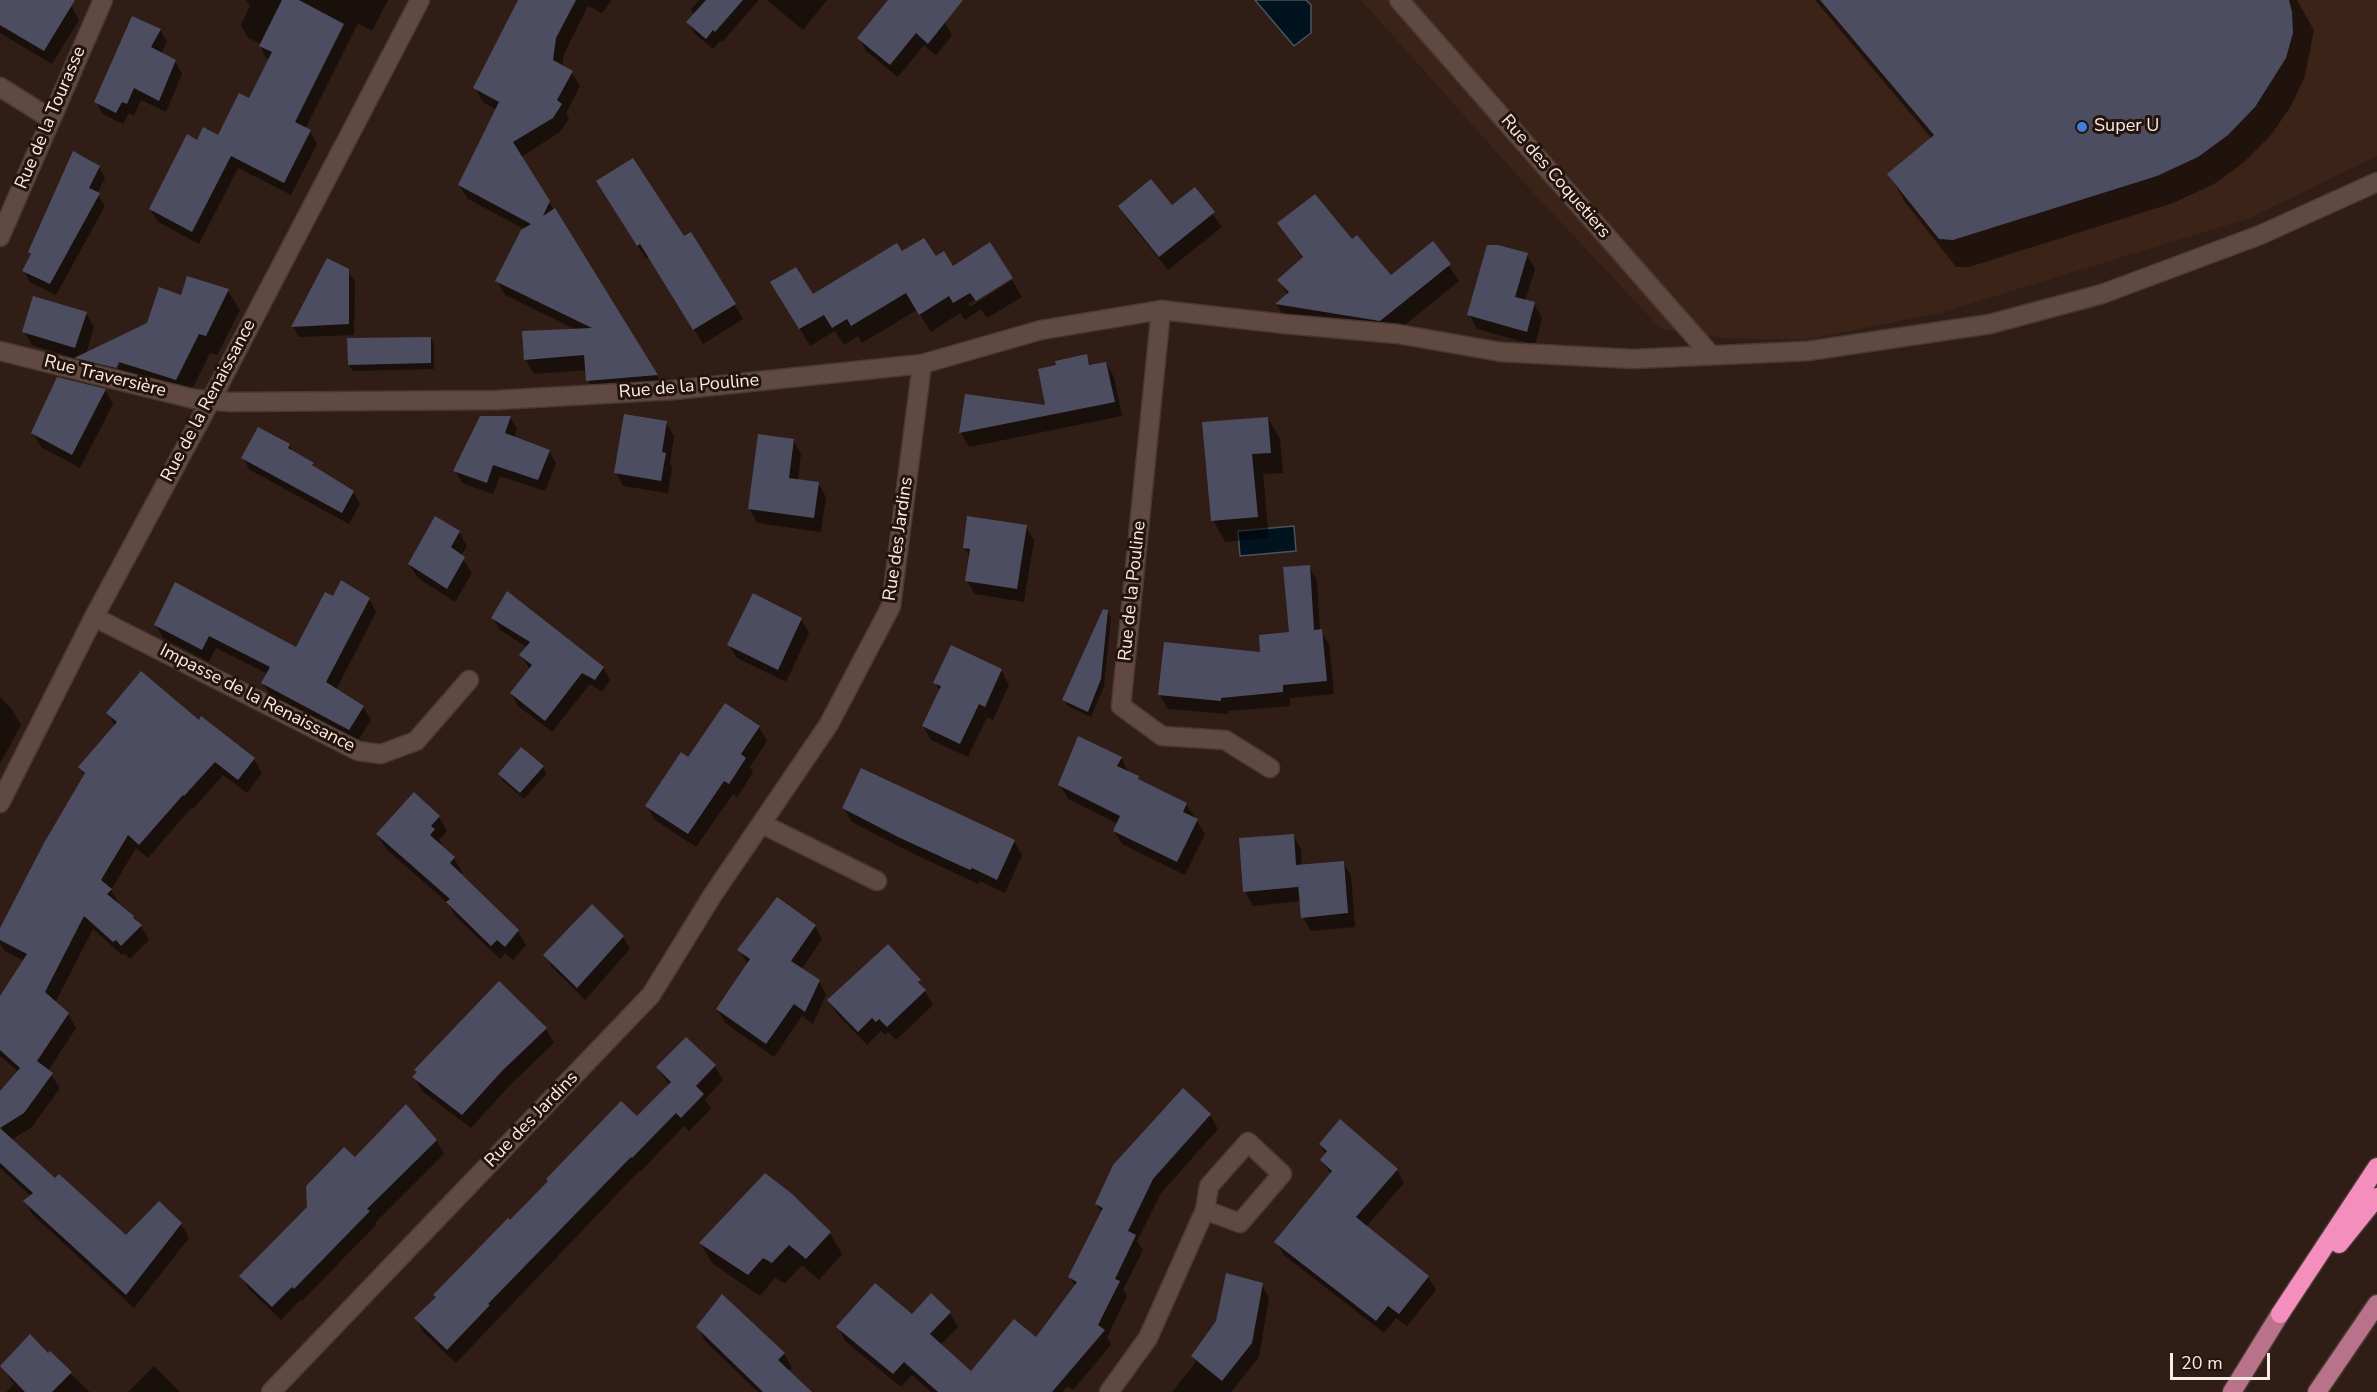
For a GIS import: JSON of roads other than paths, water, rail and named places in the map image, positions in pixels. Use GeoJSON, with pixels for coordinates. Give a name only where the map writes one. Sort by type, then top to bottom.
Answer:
{"type":"FeatureCollection","features":[{"type":"Feature","properties":{"kind":"highway"},"geometry":{"type":"LineString","coordinates":[[2280,1314],[2377,1167]]}},
{"type":"Feature","properties":{"kind":"highway"},"geometry":{"type":"LineString","coordinates":[[2280,1314],[2377,1197]]}},
{"type":"Feature","properties":{"kind":"main road"},"geometry":{"type":"LineString","coordinates":[[2317,1392],[2377,1304]]}},
{"type":"Feature","properties":{"kind":"main road"},"geometry":{"type":"LineString","coordinates":[[2232,1392],[2280,1314]]}},
{"type":"Feature","properties":{"kind":"street","name":"Rue de la Tourasse"},"geometry":{"type":"LineString","coordinates":[[0,237],[103,0]]}},
{"type":"Feature","properties":{"kind":"street","name":"Rue de la Renaissance"},"geometry":{"type":"LineString","coordinates":[[0,803],[94,617],[211,400],[420,0]]}},
{"type":"Feature","properties":{"kind":"street","name":"Rue des Coquetiers"},"geometry":{"type":"LineString","coordinates":[[1399,0],[1711,355]]}},
{"type":"Feature","properties":{"kind":"street"},"geometry":{"type":"LineString","coordinates":[[0,87],[51,119]]}},
{"type":"Feature","properties":{"kind":"street","name":"Rue de la Pouline"},"geometry":{"type":"LineString","coordinates":[[211,400],[230,402],[509,399],[674,390],[922,364],[1041,330],[1161,310],[1398,334],[1501,352],[1633,359],[1808,351],[1990,324],[2102,294],[2260,235],[2377,182]]}},
{"type":"Feature","properties":{"kind":"street","name":"Rue de la Pouline"},"geometry":{"type":"LineString","coordinates":[[1161,310],[1121,706],[1162,736],[1225,740],[1270,768]]}},
{"type":"Feature","properties":{"kind":"street","name":"Rue Traversière"},"geometry":{"type":"LineString","coordinates":[[0,351],[194,399],[211,400]]}},
{"type":"Feature","properties":{"kind":"street","name":"Rue des Jardins"},"geometry":{"type":"LineString","coordinates":[[271,1392],[651,995],[712,896],[829,724],[891,606],[922,364]]}},
{"type":"Feature","properties":{"kind":"street","name":"Impasse de la Renaissance"},"geometry":{"type":"LineString","coordinates":[[94,617],[358,751],[381,754],[416,741],[469,680]]}},
{"type":"Feature","properties":{"kind":"street"},"geometry":{"type":"LineString","coordinates":[[762,824],[877,881]]}},
{"type":"Feature","properties":{"kind":"street"},"geometry":{"type":"LineString","coordinates":[[1109,1392],[1148,1338],[1205,1210],[1209,1186],[1248,1142],[1282,1174],[1240,1223],[1205,1210]]}},
{"type":"Feature","properties":{"kind":"water"},"geometry":{"type":"Polygon","coordinates":[[[1255,0],[1306,0],[1311,5],[1311,33],[1294,46],[1255,0]]]}},
{"type":"Feature","properties":{"kind":"water"},"geometry":{"type":"Polygon","coordinates":[[[1294,526],[1296,551],[1240,556],[1238,531],[1294,526]]]}},
{"type":"Feature","properties":{"kind":"place","name":"Super U"},"geometry":{"type":"Point","coordinates":[2082,127]}}]}
